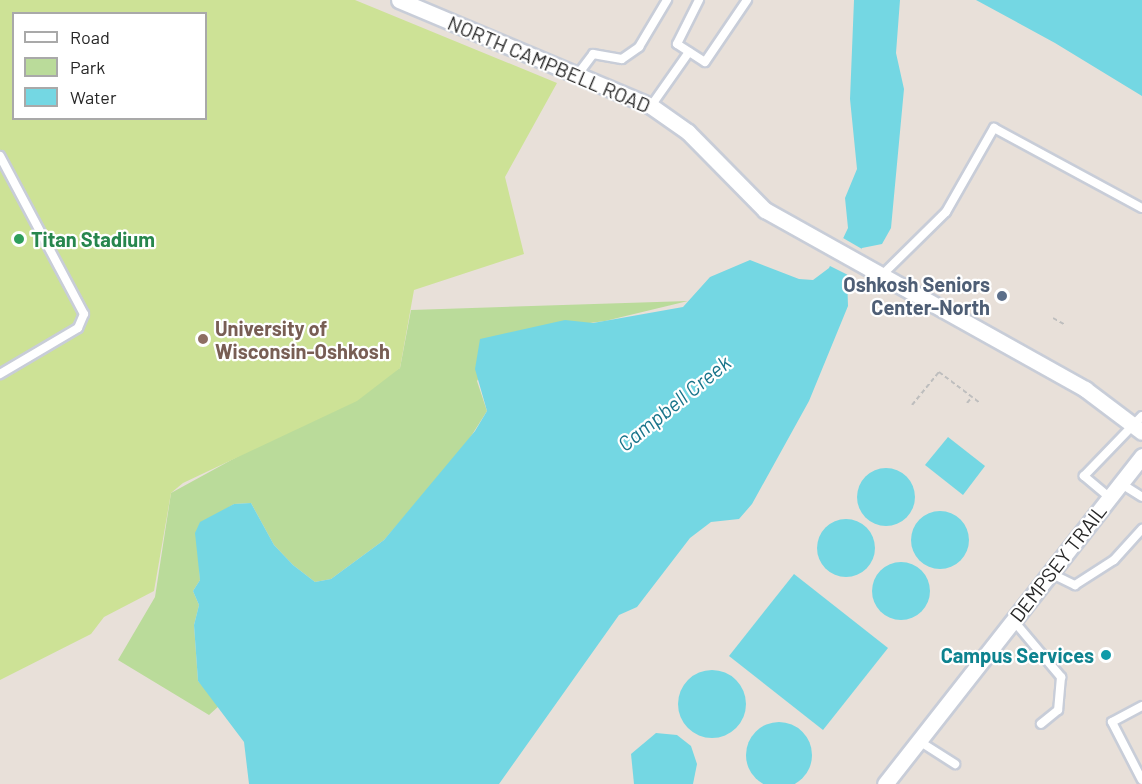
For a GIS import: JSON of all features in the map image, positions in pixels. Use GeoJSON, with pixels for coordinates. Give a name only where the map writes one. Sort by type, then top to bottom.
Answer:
{"type":"FeatureCollection","features":[{"type":"Feature","properties":{"kind":"street","name":"NORTH CAMPBELL ROAD"},"geometry":{"type":"LineString","coordinates":[[399,0],[651,106],[688,132],[757,204],[836,251],[1085,388],[1140,424]]}},
{"type":"Feature","properties":{"kind":"street","name":"DEMPSEY TRAIL"},"geometry":{"type":"LineString","coordinates":[[885,784],[1142,456]]}},
{"type":"Feature","properties":{"kind":"lane"},"geometry":{"type":"LineString","coordinates":[[578,74],[593,54],[622,59],[639,47],[667,0]]}},
{"type":"Feature","properties":{"kind":"lane"},"geometry":{"type":"LineString","coordinates":[[699,0],[677,36],[677,44],[705,62],[712,58],[747,0]]}},
{"type":"Feature","properties":{"kind":"lane"},"geometry":{"type":"LineString","coordinates":[[651,106],[689,52]]}},
{"type":"Feature","properties":{"kind":"lane"},"geometry":{"type":"LineString","coordinates":[[881,276],[946,212],[994,128],[1142,208]]}},
{"type":"Feature","properties":{"kind":"lane"},"geometry":{"type":"LineString","coordinates":[[0,156],[84,314],[78,328],[6,366],[0,374]]}},
{"type":"Feature","properties":{"kind":"lane"},"geometry":{"type":"LineString","coordinates":[[1109,497],[1084,476],[1140,424]]}},
{"type":"Feature","properties":{"kind":"lane"},"geometry":{"type":"LineString","coordinates":[[1120,483],[1142,497]]}},
{"type":"Feature","properties":{"kind":"lane"},"geometry":{"type":"LineString","coordinates":[[1050,573],[1075,585],[1114,560],[1142,529]]}},
{"type":"Feature","properties":{"kind":"lane"},"geometry":{"type":"LineString","coordinates":[[1013,620],[1061,677],[1058,710],[1041,724]]}},
{"type":"Feature","properties":{"kind":"lane"},"geometry":{"type":"LineString","coordinates":[[1142,706],[1112,722],[1142,780]]}},
{"type":"Feature","properties":{"kind":"lane"},"geometry":{"type":"LineString","coordinates":[[919,741],[956,764]]}},
{"type":"Feature","properties":{"kind":"path"},"geometry":{"type":"LineString","coordinates":[[1053,318],[1064,324]]}},
{"type":"Feature","properties":{"kind":"path"},"geometry":{"type":"LineString","coordinates":[[912,405],[939,372],[980,403]]}},
{"type":"Feature","properties":{"kind":"path"},"geometry":{"type":"LineString","coordinates":[[967,403],[972,397]]}},
{"type":"Feature","properties":{"kind":"green space","name":"University of Wisconsin-Oshkosh"},"geometry":{"type":"Polygon","coordinates":[[[0,0],[355,0],[557,83],[505,177],[524,254],[414,290],[400,368],[357,401],[183,483],[171,493],[154,591],[104,617],[91,634],[0,680],[0,0]]]}},
{"type":"Feature","properties":{"kind":"green space"},"geometry":{"type":"Polygon","coordinates":[[[688,301],[605,321],[506,334],[477,381],[487,411],[463,449],[384,540],[331,579],[315,582],[293,565],[274,545],[251,503],[234,504],[207,521],[198,547],[200,580],[193,591],[199,605],[194,625],[198,681],[220,705],[209,715],[118,660],[155,597],[171,493],[400,368],[411,310],[688,301]]]}},
{"type":"Feature","properties":{"kind":"water","name":"Campbell Creek"},"geometry":{"type":"Polygon","coordinates":[[[854,0],[900,0],[896,53],[904,89],[891,228],[882,244],[862,248],[847,275],[848,306],[809,401],[752,504],[739,519],[711,522],[690,538],[637,607],[619,615],[499,784],[249,784],[244,742],[198,681],[194,625],[199,605],[193,591],[200,580],[195,533],[200,522],[234,504],[251,503],[274,545],[293,565],[315,582],[331,579],[384,540],[475,431],[487,411],[475,369],[480,339],[565,320],[593,323],[683,307],[710,277],[750,260],[799,279],[813,280],[829,268],[848,228],[845,198],[857,169],[850,99],[854,0]]]}},
{"type":"Feature","properties":{"kind":"water"},"geometry":{"type":"Polygon","coordinates":[[[976,0],[1142,0],[1142,96],[1055,43],[976,0]]]}},
{"type":"Feature","properties":{"kind":"water"},"geometry":{"type":"Polygon","coordinates":[[[948,437],[985,466],[963,495],[925,465],[948,437]]]}},
{"type":"Feature","properties":{"kind":"water"},"geometry":{"type":"Polygon","coordinates":[[[886,468],[897,470],[907,476],[913,486],[915,497],[913,508],[907,518],[897,524],[886,526],[875,524],[865,518],[859,508],[857,497],[859,486],[865,476],[875,470],[886,468]]]}},
{"type":"Feature","properties":{"kind":"water"},"geometry":{"type":"Polygon","coordinates":[[[934,511],[946,511],[961,519],[969,534],[969,546],[961,561],[946,569],[934,569],[919,561],[911,546],[911,534],[919,519],[934,511]]]}},
{"type":"Feature","properties":{"kind":"water"},"geometry":{"type":"Polygon","coordinates":[[[846,519],[857,521],[867,527],[873,537],[875,548],[873,559],[867,569],[857,575],[846,577],[835,575],[825,569],[819,559],[817,548],[819,537],[825,527],[835,521],[846,519]]]}},
{"type":"Feature","properties":{"kind":"water"},"geometry":{"type":"Polygon","coordinates":[[[901,562],[912,564],[922,570],[928,580],[930,591],[928,602],[922,612],[912,618],[901,620],[890,618],[880,612],[874,602],[872,591],[874,580],[880,570],[890,564],[901,562]]]}},
{"type":"Feature","properties":{"kind":"water"},"geometry":{"type":"Polygon","coordinates":[[[794,574],[888,648],[823,730],[729,656],[794,574]]]}},
{"type":"Feature","properties":{"kind":"water"},"geometry":{"type":"Polygon","coordinates":[[[705,670],[719,670],[731,675],[741,685],[746,704],[741,723],[731,733],[719,738],[705,738],[693,733],[683,723],[678,711],[678,697],[683,685],[693,675],[705,670]]]}},
{"type":"Feature","properties":{"kind":"water"},"geometry":{"type":"Polygon","coordinates":[[[772,722],[786,722],[798,727],[807,736],[812,748],[810,768],[803,779],[794,785],[764,785],[751,774],[746,762],[746,748],[751,736],[760,727],[772,722]]]}},
{"type":"Feature","properties":{"kind":"water"},"geometry":{"type":"Polygon","coordinates":[[[656,733],[677,735],[691,746],[697,764],[693,784],[634,784],[631,754],[656,733]]]}},
{"type":"Feature","properties":{"kind":"pier"},"geometry":{"type":"Polygon","coordinates":[[[843,238],[862,249],[848,275],[828,265],[843,238]]]}},
{"type":"Feature","properties":{"kind":"place","name":"Titan Stadium"},"geometry":{"type":"Point","coordinates":[19,239]}},
{"type":"Feature","properties":{"kind":"place","name":"Oshkosh Seniors Center-North"},"geometry":{"type":"Point","coordinates":[1002,296]}},
{"type":"Feature","properties":{"kind":"place","name":"University of Wisconsin-Oshkosh"},"geometry":{"type":"Point","coordinates":[203,339]}},
{"type":"Feature","properties":{"kind":"place","name":"Campus Services"},"geometry":{"type":"Point","coordinates":[1106,655]}}]}
